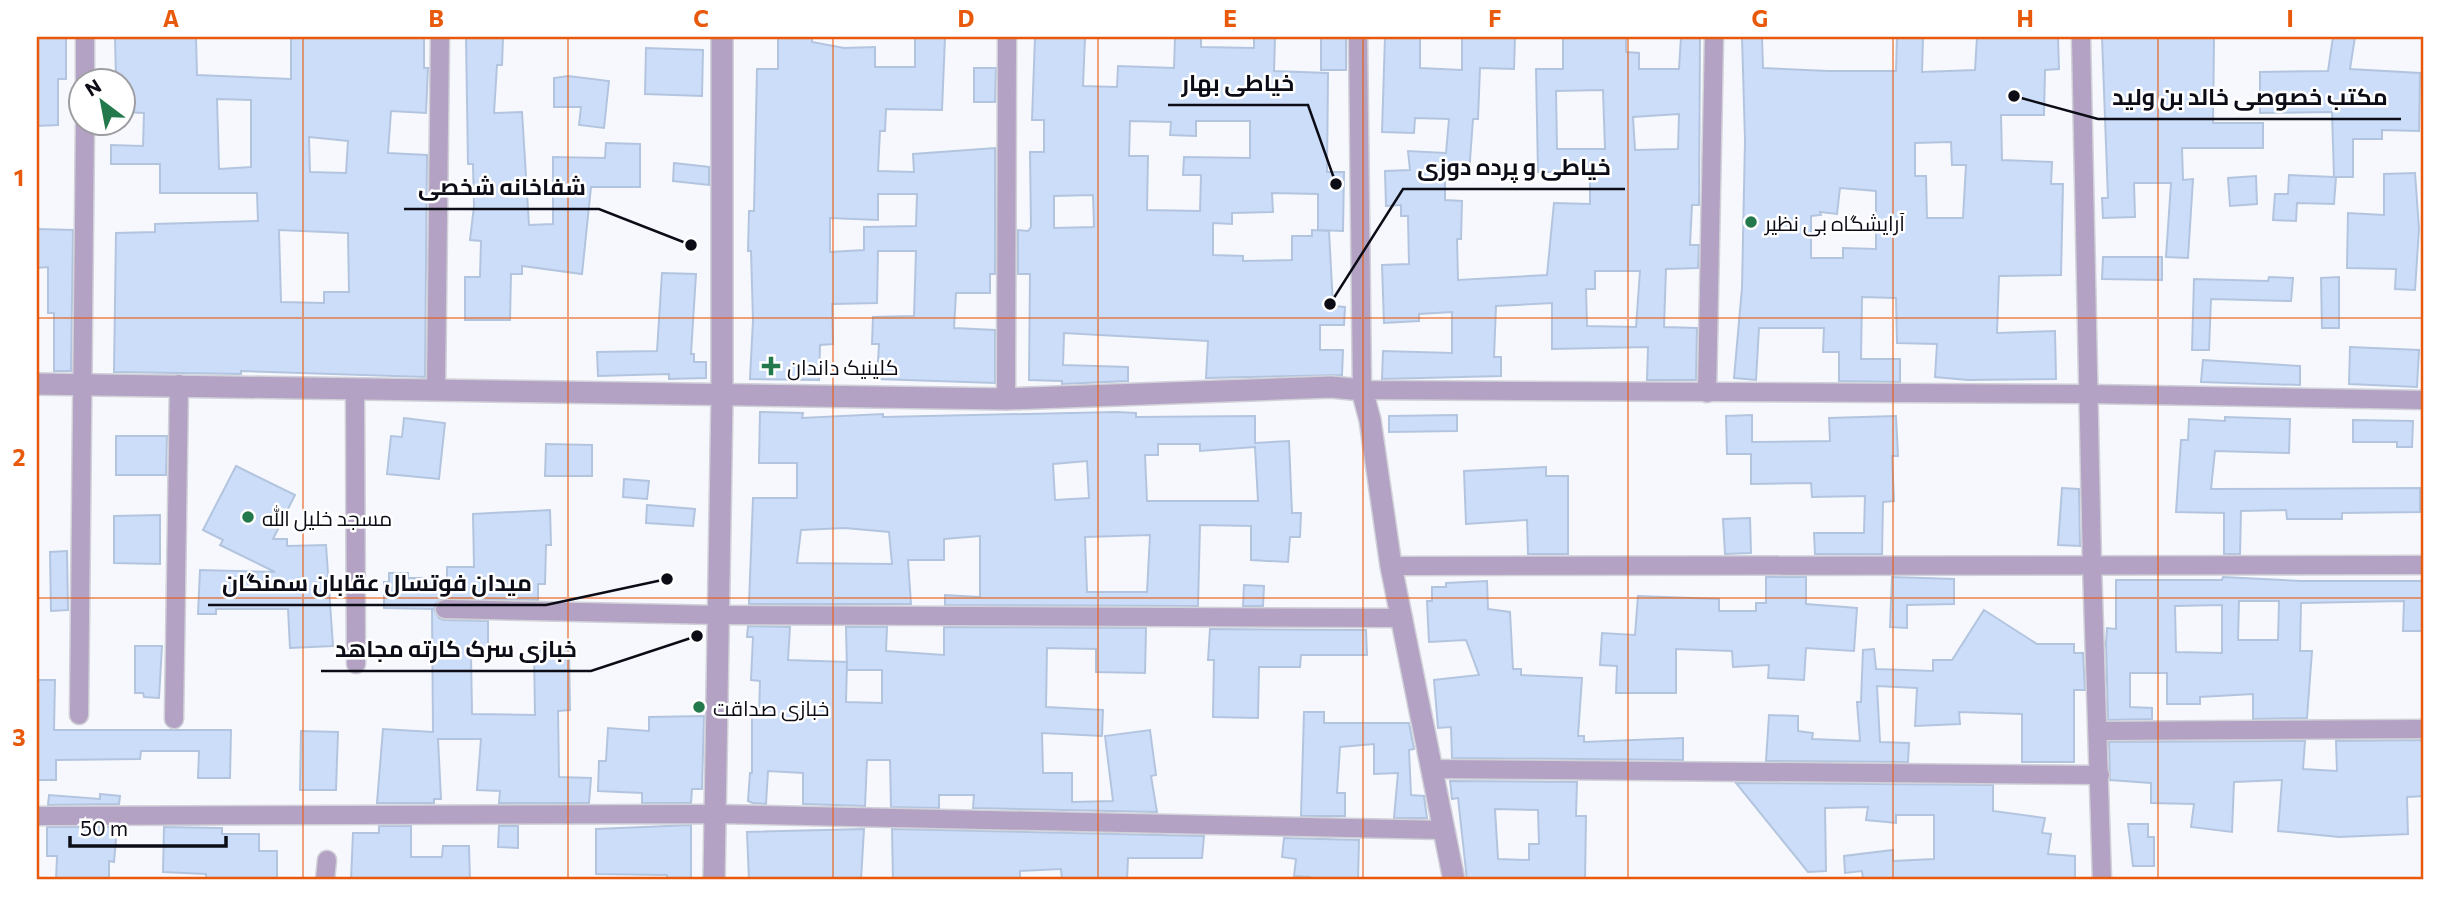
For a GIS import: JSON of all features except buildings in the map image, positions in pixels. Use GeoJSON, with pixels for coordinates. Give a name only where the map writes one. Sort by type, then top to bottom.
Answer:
{"type":"FeatureCollection","features":[{"type":"Feature","properties":{"kind":"street"},"geometry":{"type":"LineString","coordinates":[[85,37],[85,66]]}},
{"type":"Feature","properties":{"kind":"street"},"geometry":{"type":"LineString","coordinates":[[436,388],[440,37]]}},
{"type":"Feature","properties":{"kind":"street"},"geometry":{"type":"LineString","coordinates":[[714,880],[722,397],[722,37]]}},
{"type":"Feature","properties":{"kind":"street"},"geometry":{"type":"LineString","coordinates":[[1006,37],[1006,399]]}},
{"type":"Feature","properties":{"kind":"street"},"geometry":{"type":"LineString","coordinates":[[1358,37],[1362,390],[1370,420],[1391,566],[1454,880]]}},
{"type":"Feature","properties":{"kind":"street"},"geometry":{"type":"LineString","coordinates":[[1707,393],[1714,37]]}},
{"type":"Feature","properties":{"kind":"street"},"geometry":{"type":"LineString","coordinates":[[2081,37],[2092,565],[2102,880]]}},
{"type":"Feature","properties":{"kind":"street"},"geometry":{"type":"LineString","coordinates":[[79,715],[85,136]]}},
{"type":"Feature","properties":{"kind":"street"},"geometry":{"type":"LineString","coordinates":[[37,384],[83,382],[436,388],[722,397],[1006,399],[1331,387],[1362,390],[2089,394],[2424,400]]}},
{"type":"Feature","properties":{"kind":"street"},"geometry":{"type":"LineString","coordinates":[[174,719],[179,384]]}},
{"type":"Feature","properties":{"kind":"street"},"geometry":{"type":"LineString","coordinates":[[355,388],[356,664]]}},
{"type":"Feature","properties":{"kind":"street"},"geometry":{"type":"LineString","coordinates":[[1391,566],[2424,565]]}},
{"type":"Feature","properties":{"kind":"street"},"geometry":{"type":"LineString","coordinates":[[445,609],[718,615],[1403,618]]}},
{"type":"Feature","properties":{"kind":"street"},"geometry":{"type":"LineString","coordinates":[[2098,731],[2424,729]]}},
{"type":"Feature","properties":{"kind":"street"},"geometry":{"type":"LineString","coordinates":[[1431,769],[2100,775]]}},
{"type":"Feature","properties":{"kind":"street"},"geometry":{"type":"LineString","coordinates":[[37,816],[715,814],[1443,830]]}},
{"type":"Feature","properties":{"kind":"street"},"geometry":{"type":"LineString","coordinates":[[325,880],[327,860]]}},
{"type":"Feature","properties":{"kind":"place","name":"مکتب خصوصی خالد بن ولید"},"geometry":{"type":"Point","coordinates":[2014,96]}},
{"type":"Feature","properties":{"kind":"place","name":"خیاطی بهار"},"geometry":{"type":"Point","coordinates":[1336,184]}},
{"type":"Feature","properties":{"kind":"place","name":"آرایشگاه بی نظیر"},"geometry":{"type":"Point","coordinates":[1751,222]}},
{"type":"Feature","properties":{"kind":"place","name":"شفاخانه شخصی"},"geometry":{"type":"Point","coordinates":[691,245]}},
{"type":"Feature","properties":{"kind":"place","name":"خیاطی و پرده دوزی"},"geometry":{"type":"Point","coordinates":[1330,304]}},
{"type":"Feature","properties":{"kind":"place","name":"کلینیک داندان"},"geometry":{"type":"Point","coordinates":[771,366]}},
{"type":"Feature","properties":{"kind":"place","name":"مسجد خلیل الله"},"geometry":{"type":"Point","coordinates":[248,517]}},
{"type":"Feature","properties":{"kind":"place","name":"میدان فوتسال عقابان سمنگان"},"geometry":{"type":"Point","coordinates":[667,579]}},
{"type":"Feature","properties":{"kind":"place","name":"خبازی سرک کارته مجاهد"},"geometry":{"type":"Point","coordinates":[697,636]}},
{"type":"Feature","properties":{"kind":"place","name":"خبازی صداقت"},"geometry":{"type":"Point","coordinates":[699,707]}}]}
